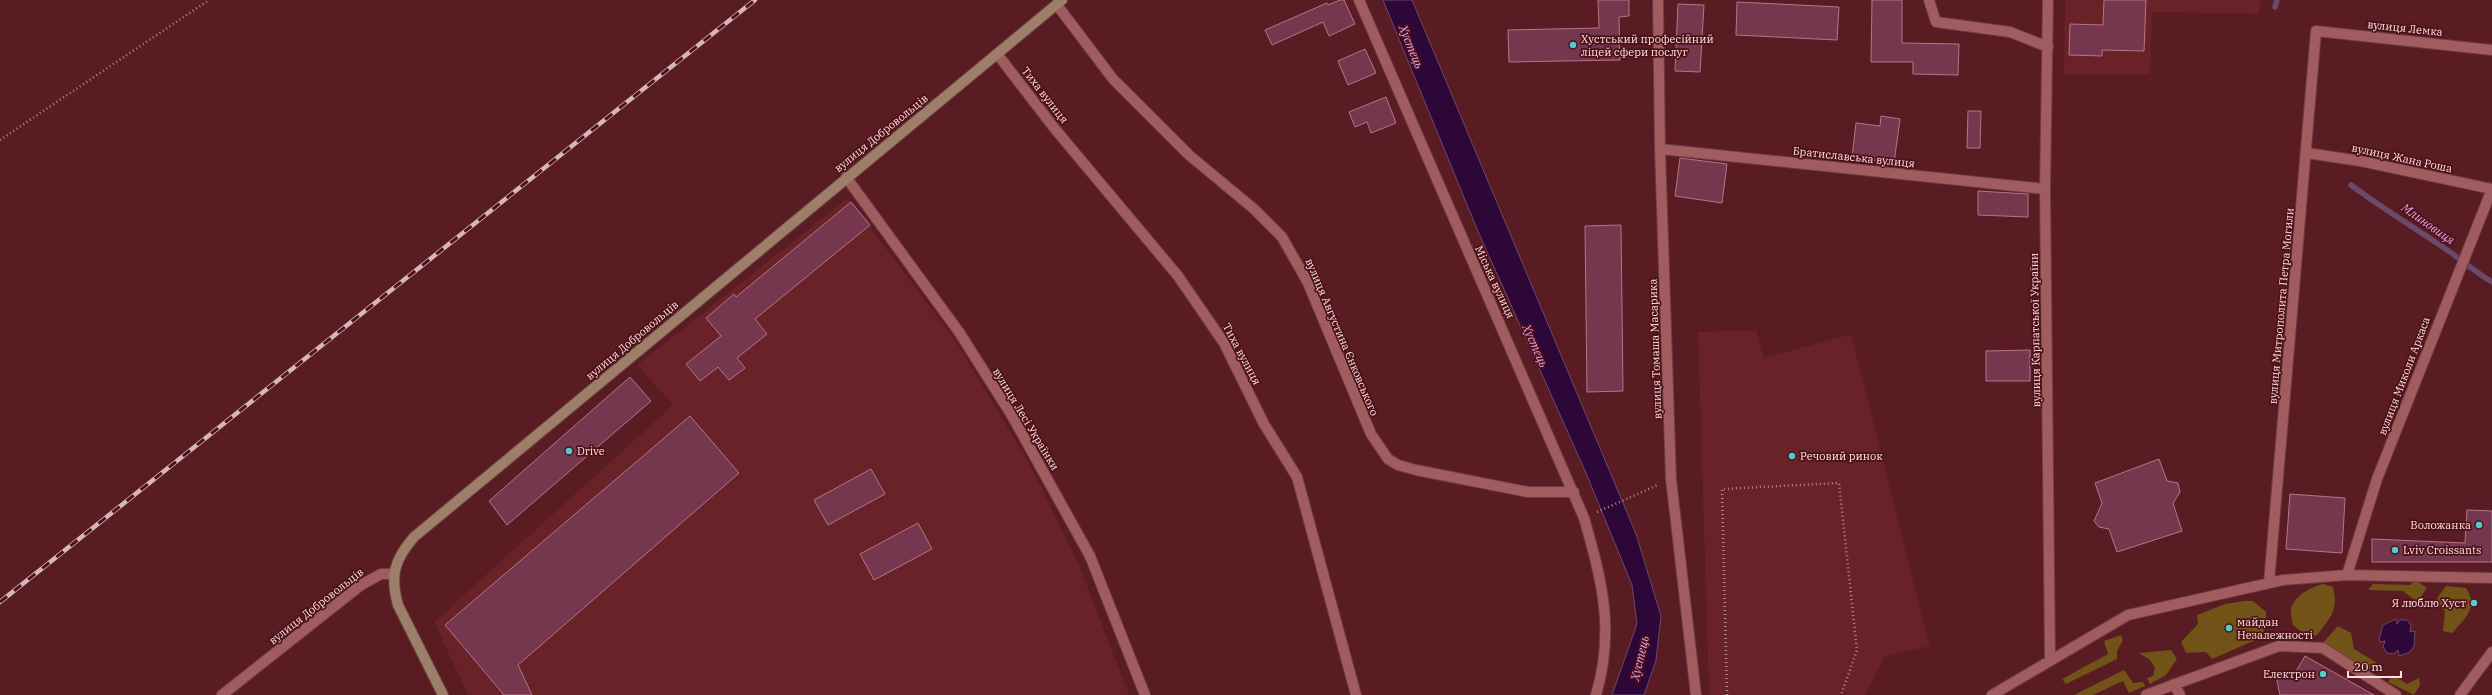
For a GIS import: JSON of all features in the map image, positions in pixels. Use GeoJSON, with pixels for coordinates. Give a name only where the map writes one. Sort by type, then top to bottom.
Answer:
{"type":"FeatureCollection","features":[{"type":"Feature","properties":{"kind":"main road","name":"вулиця Добровольців"},"geometry":{"type":"LineString","coordinates":[[393,574],[406,546],[424,529],[846,177],[1059,3]]}},
{"type":"Feature","properties":{"kind":"main road"},"geometry":{"type":"LineString","coordinates":[[393,574],[398,605],[443,695]]}},
{"type":"Feature","properties":{"kind":"street","name":"Міська вулиця"},"geometry":{"type":"LineString","coordinates":[[1359,0],[1584,518],[1603,587],[1604,658],[1596,695]]}},
{"type":"Feature","properties":{"kind":"street","name":"вулиця Томаша Масарика"},"geometry":{"type":"LineString","coordinates":[[1658,0],[1660,149],[1671,479],[1696,695]]}},
{"type":"Feature","properties":{"kind":"street"},"geometry":{"type":"LineString","coordinates":[[1929,0],[1936,22],[2010,32],[2048,47]]}},
{"type":"Feature","properties":{"kind":"street","name":"вулиця Карпатської України"},"geometry":{"type":"LineString","coordinates":[[2048,0],[2045,189],[2050,659]]}},
{"type":"Feature","properties":{"kind":"street","name":"вулиця Августина Єнковського"},"geometry":{"type":"LineString","coordinates":[[1059,3],[1113,78],[1189,155],[1254,209],[1282,237],[1308,283],[1370,434],[1388,459],[1398,465],[1416,470],[1528,492],[1574,492]]}},
{"type":"Feature","properties":{"kind":"street","name":"вулиця Лемка"},"geometry":{"type":"LineString","coordinates":[[2316,31],[2492,50]]}},
{"type":"Feature","properties":{"kind":"street","name":"вулиця Митрополита Петра Могили"},"geometry":{"type":"LineString","coordinates":[[2269,583],[2307,153],[2316,31]]}},
{"type":"Feature","properties":{"kind":"street","name":"Тиха вулиця"},"geometry":{"type":"LineString","coordinates":[[998,54],[1055,129],[1178,276],[1224,343],[1264,424],[1297,477],[1356,695]]}},
{"type":"Feature","properties":{"kind":"street","name":"Братиславська вулиця"},"geometry":{"type":"LineString","coordinates":[[1660,149],[2045,189]]}},
{"type":"Feature","properties":{"kind":"street","name":"вулиця Жана Роша"},"geometry":{"type":"LineString","coordinates":[[2307,153],[2360,161],[2492,189]]}},
{"type":"Feature","properties":{"kind":"street","name":"вулиця Лесі Українки"},"geometry":{"type":"LineString","coordinates":[[846,177],[959,332],[1011,414],[1090,556],[1145,695]]}},
{"type":"Feature","properties":{"kind":"street","name":"вулиця Миколи Аркаса"},"geometry":{"type":"LineString","coordinates":[[2349,572],[2377,479],[2492,189]]}},
{"type":"Feature","properties":{"kind":"street"},"geometry":{"type":"LineString","coordinates":[[1992,695],[2050,659],[2128,615],[2269,583],[2349,572],[2492,578]]}},
{"type":"Feature","properties":{"kind":"street","name":"вулиця Добровольців"},"geometry":{"type":"LineString","coordinates":[[222,695],[361,585],[381,574],[393,574]]}},
{"type":"Feature","properties":{"kind":"street"},"geometry":{"type":"LineString","coordinates":[[2146,695],[2279,646],[2323,648],[2396,695]]}},
{"type":"Feature","properties":{"kind":"street"},"geometry":{"type":"LineString","coordinates":[[2460,695],[2492,652]]}},
{"type":"Feature","properties":{"kind":"street"},"geometry":{"type":"LineString","coordinates":[[2174,684],[2180,695]]}},
{"type":"Feature","properties":{"kind":"path"},"geometry":{"type":"LineString","coordinates":[[0,140],[209,0]]}},
{"type":"Feature","properties":{"kind":"path"},"geometry":{"type":"LineString","coordinates":[[1593,514],[1671,479]]}},
{"type":"Feature","properties":{"kind":"path"},"geometry":{"type":"LineString","coordinates":[[1727,695],[1722,489],[1839,483],[1857,650],[1841,695]]}},
{"type":"Feature","properties":{"kind":"shaded area"},"geometry":{"type":"Polygon","coordinates":[[[2065,0],[2260,0],[2259,14],[2152,12],[2150,74],[2064,75],[2065,0]]]}},
{"type":"Feature","properties":{"kind":"shaded area"},"geometry":{"type":"Polygon","coordinates":[[[848,198],[955,340],[1029,463],[1079,565],[1129,695],[468,695],[434,622],[673,405],[637,365],[848,198]]]}},
{"type":"Feature","properties":{"kind":"shaded area","name":"Речовий ринок"},"geometry":{"type":"Polygon","coordinates":[[[1756,330],[1764,358],[1851,334],[1930,646],[1885,656],[1865,695],[1709,695],[1698,332],[1756,330]]]}},
{"type":"Feature","properties":{"kind":"shaded area"},"geometry":{"type":"Polygon","coordinates":[[[2415,580],[2427,588],[2417,602],[2403,591],[2368,590],[2373,584],[2410,585],[2415,580]]]}},
{"type":"Feature","properties":{"kind":"shaded area"},"geometry":{"type":"Polygon","coordinates":[[[2323,584],[2333,587],[2335,595],[2334,608],[2317,635],[2308,637],[2293,625],[2291,609],[2296,600],[2304,592],[2323,584]]]}},
{"type":"Feature","properties":{"kind":"shaded area"},"geometry":{"type":"Polygon","coordinates":[[[2446,586],[2466,588],[2470,595],[2471,601],[2471,607],[2466,618],[2452,633],[2443,631],[2445,611],[2434,602],[2446,586]]]}},
{"type":"Feature","properties":{"kind":"shaded area"},"geometry":{"type":"Polygon","coordinates":[[[2253,601],[2266,612],[2266,628],[2260,638],[2212,659],[2206,652],[2186,653],[2181,642],[2198,624],[2197,615],[2225,604],[2253,601]]]}},
{"type":"Feature","properties":{"kind":"shaded area"},"geometry":{"type":"Polygon","coordinates":[[[2338,626],[2351,633],[2354,649],[2377,663],[2366,671],[2322,644],[2338,626]]]}},
{"type":"Feature","properties":{"kind":"shaded area"},"geometry":{"type":"Polygon","coordinates":[[[2121,635],[2123,640],[2117,651],[2117,659],[2066,684],[2062,679],[2108,654],[2104,641],[2121,635]]]}},
{"type":"Feature","properties":{"kind":"shaded area"},"geometry":{"type":"Polygon","coordinates":[[[2171,650],[2177,659],[2166,675],[2150,684],[2147,678],[2153,676],[2155,668],[2150,660],[2139,653],[2171,650]]]}},
{"type":"Feature","properties":{"kind":"shaded area"},"geometry":{"type":"Polygon","coordinates":[[[2124,670],[2133,683],[2143,682],[2145,686],[2129,693],[2123,681],[2093,695],[2074,695],[2124,670]]]}},
{"type":"Feature","properties":{"kind":"shaded area"},"geometry":{"type":"Polygon","coordinates":[[[2393,675],[2407,684],[2419,678],[2420,685],[2414,695],[2388,682],[2393,675]]]}},
{"type":"Feature","properties":{"kind":"water","name":"Хустець"},"geometry":{"type":"Polygon","coordinates":[[[1383,0],[1412,0],[1636,534],[1661,616],[1656,660],[1644,695],[1612,695],[1637,624],[1632,585],[1586,473],[1477,229],[1383,0]]]}},
{"type":"Feature","properties":{"kind":"water"},"geometry":{"type":"Polygon","coordinates":[[[2396,619],[2397,624],[2400,620],[2407,620],[2411,625],[2410,632],[2415,631],[2414,646],[2410,652],[2399,656],[2398,650],[2393,654],[2387,653],[2383,647],[2385,641],[2380,642],[2379,640],[2383,625],[2396,619]]]}},
{"type":"Feature","properties":{"kind":"building"},"geometry":{"type":"Polygon","coordinates":[[[1344,0],[1355,24],[1329,36],[1323,22],[1272,45],[1265,30],[1327,3],[1328,5],[1344,0]]]}},
{"type":"Feature","properties":{"kind":"building"},"geometry":{"type":"Polygon","coordinates":[[[1598,0],[1629,0],[1629,16],[1619,17],[1620,60],[1509,62],[1508,30],[1599,28],[1598,0]]]}},
{"type":"Feature","properties":{"kind":"building"},"geometry":{"type":"Polygon","coordinates":[[[1872,0],[1902,0],[1902,43],[1959,44],[1958,75],[1913,74],[1913,62],[1871,62],[1872,0]]]}},
{"type":"Feature","properties":{"kind":"building"},"geometry":{"type":"Polygon","coordinates":[[[2104,0],[2146,0],[2144,51],[2102,50],[2102,56],[2069,55],[2070,24],[2103,25],[2104,0]]]}},
{"type":"Feature","properties":{"kind":"building"},"geometry":{"type":"Polygon","coordinates":[[[1737,2],[1839,7],[1837,40],[1736,35],[1737,2]]]}},
{"type":"Feature","properties":{"kind":"building"},"geometry":{"type":"Polygon","coordinates":[[[1678,4],[1704,5],[1700,72],[1675,71],[1678,4]]]}},
{"type":"Feature","properties":{"kind":"building"},"geometry":{"type":"Polygon","coordinates":[[[1365,49],[1376,73],[1348,85],[1338,61],[1365,49]]]}},
{"type":"Feature","properties":{"kind":"building"},"geometry":{"type":"Polygon","coordinates":[[[1386,97],[1396,123],[1371,133],[1367,122],[1355,127],[1349,112],[1386,97]]]}},
{"type":"Feature","properties":{"kind":"building"},"geometry":{"type":"Polygon","coordinates":[[[1968,111],[1981,111],[1980,148],[1967,148],[1968,111]]]}},
{"type":"Feature","properties":{"kind":"building"},"geometry":{"type":"Polygon","coordinates":[[[1881,116],[1900,119],[1894,163],[1852,157],[1856,123],[1880,126],[1881,116]]]}},
{"type":"Feature","properties":{"kind":"building"},"geometry":{"type":"Polygon","coordinates":[[[1680,158],[1727,164],[1722,203],[1675,196],[1680,158]]]}},
{"type":"Feature","properties":{"kind":"building"},"geometry":{"type":"Polygon","coordinates":[[[1978,191],[2028,194],[2028,217],[1978,215],[1978,191]]]}},
{"type":"Feature","properties":{"kind":"building"},"geometry":{"type":"Polygon","coordinates":[[[851,202],[870,225],[755,319],[767,334],[737,358],[745,368],[729,380],[718,367],[700,381],[686,364],[721,336],[706,318],[734,294],[736,297],[851,202]]]}},
{"type":"Feature","properties":{"kind":"building"},"geometry":{"type":"Polygon","coordinates":[[[1621,225],[1623,391],[1587,392],[1585,226],[1621,225]]]}},
{"type":"Feature","properties":{"kind":"building"},"geometry":{"type":"Polygon","coordinates":[[[2030,350],[2030,381],[1986,381],[1986,351],[2030,350]]]}},
{"type":"Feature","properties":{"kind":"building","name":"Drive"},"geometry":{"type":"Polygon","coordinates":[[[630,377],[651,401],[507,525],[489,501],[630,377]]]}},
{"type":"Feature","properties":{"kind":"building"},"geometry":{"type":"Polygon","coordinates":[[[690,416],[739,473],[518,665],[532,695],[504,695],[445,625],[690,416]]]}},
{"type":"Feature","properties":{"kind":"building"},"geometry":{"type":"Polygon","coordinates":[[[2159,459],[2167,481],[2178,483],[2180,492],[2173,503],[2182,531],[2117,552],[2109,529],[2099,527],[2094,521],[2102,503],[2095,483],[2159,459]]]}},
{"type":"Feature","properties":{"kind":"building"},"geometry":{"type":"Polygon","coordinates":[[[871,469],[885,494],[828,525],[814,500],[871,469]]]}},
{"type":"Feature","properties":{"kind":"building"},"geometry":{"type":"Polygon","coordinates":[[[2290,494],[2345,498],[2342,553],[2286,549],[2290,494]]]}},
{"type":"Feature","properties":{"kind":"building","name":"Воложанка"},"geometry":{"type":"Polygon","coordinates":[[[2467,510],[2492,511],[2492,562],[2372,562],[2372,539],[2465,543],[2467,510]]]}},
{"type":"Feature","properties":{"kind":"building"},"geometry":{"type":"Polygon","coordinates":[[[918,523],[932,549],[874,580],[860,554],[918,523]]]}},
{"type":"Feature","properties":{"kind":"building"},"geometry":{"type":"Polygon","coordinates":[[[2305,656],[2374,695],[2280,695],[2276,676],[2295,673],[2305,656]]]}},
{"type":"Feature","properties":{"kind":"waterway","name":"Млиновиця"},"geometry":{"type":"LineString","coordinates":[[2275,7],[2277,0]]}},
{"type":"Feature","properties":{"kind":"waterway","name":"Млиновиця"},"geometry":{"type":"LineString","coordinates":[[2351,185],[2492,282]]}},
{"type":"Feature","properties":{"kind":"railway"},"geometry":{"type":"LineString","coordinates":[[0,602],[755,0]]}},
{"type":"Feature","properties":{"kind":"place","name":"Хустський професійний ліцей сфери послуг"},"geometry":{"type":"Point","coordinates":[1573,45]}},
{"type":"Feature","properties":{"kind":"place","name":"Drive"},"geometry":{"type":"Point","coordinates":[569,451]}},
{"type":"Feature","properties":{"kind":"place","name":"Речовий ринок"},"geometry":{"type":"Point","coordinates":[1792,456]}},
{"type":"Feature","properties":{"kind":"place","name":"Воложанка"},"geometry":{"type":"Point","coordinates":[2479,525]}},
{"type":"Feature","properties":{"kind":"place","name":"Lviv Croissants"},"geometry":{"type":"Point","coordinates":[2395,550]}},
{"type":"Feature","properties":{"kind":"place","name":"Я люблю Хуст"},"geometry":{"type":"Point","coordinates":[2474,603]}},
{"type":"Feature","properties":{"kind":"place","name":"майдан Незалежності"},"geometry":{"type":"Point","coordinates":[2229,628]}},
{"type":"Feature","properties":{"kind":"place","name":"Електрон"},"geometry":{"type":"Point","coordinates":[2323,674]}}]}
